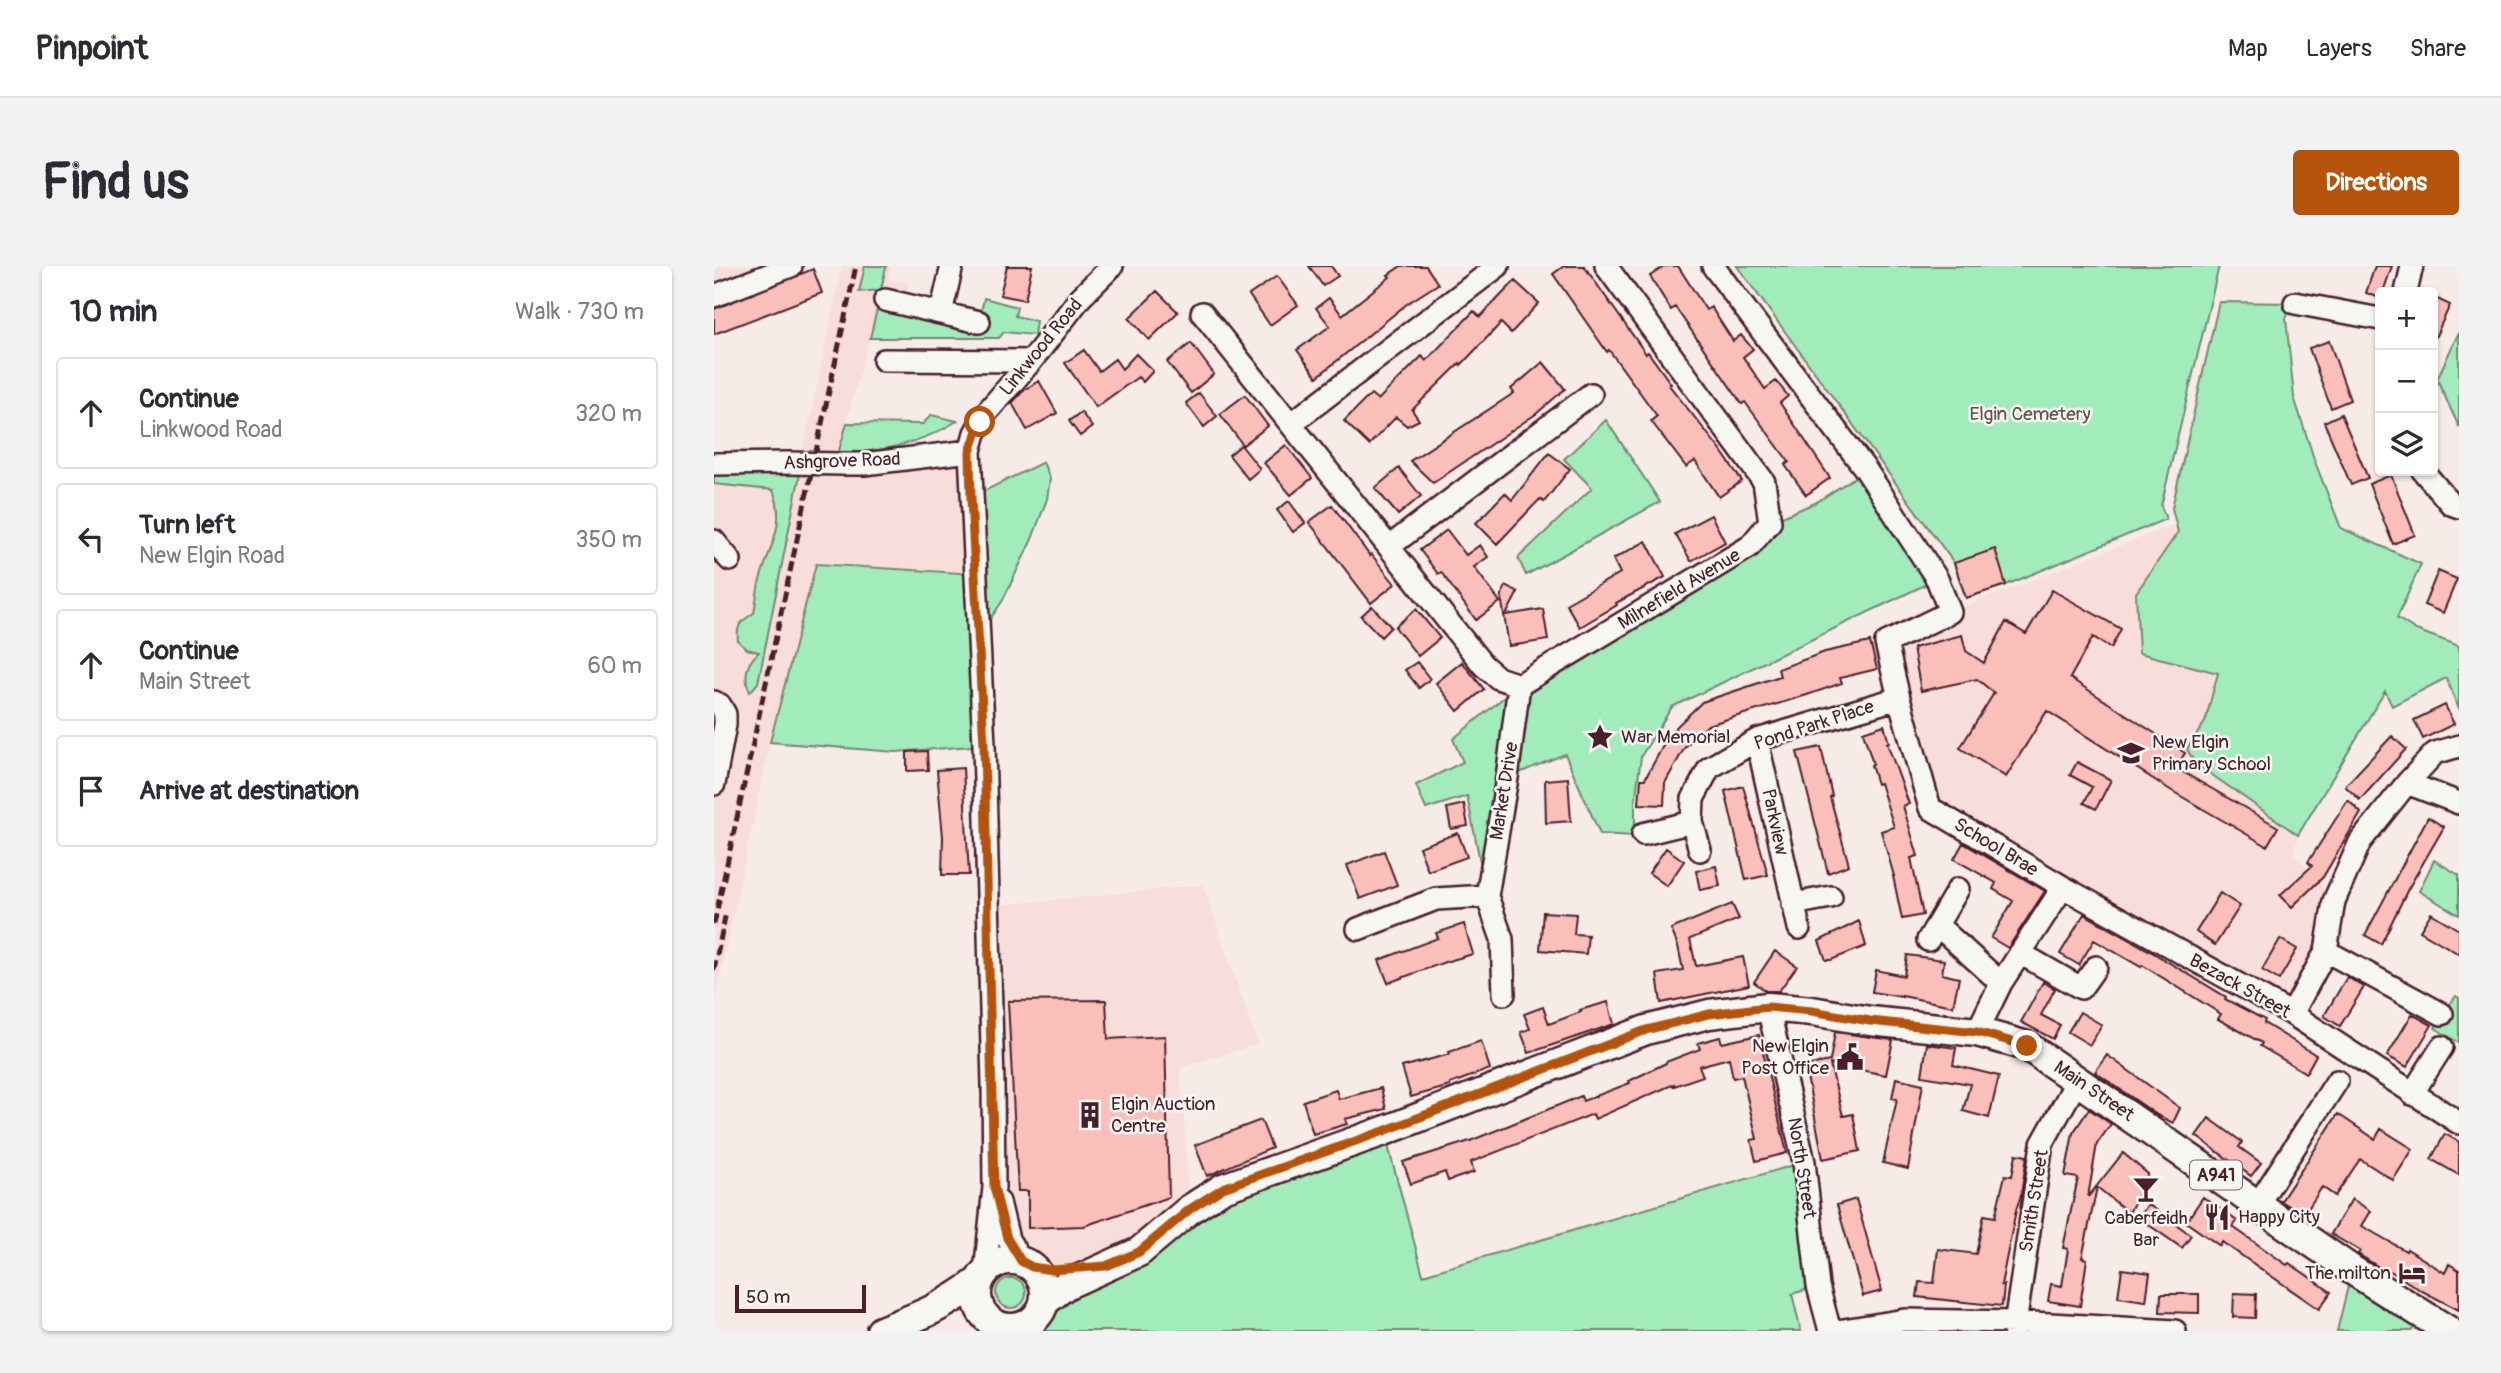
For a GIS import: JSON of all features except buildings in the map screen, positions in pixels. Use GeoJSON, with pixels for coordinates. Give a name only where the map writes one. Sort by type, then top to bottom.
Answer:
{"type":"FeatureCollection","features":[{"type":"Feature","properties":{"kind":"main road","name":"Main Street"},"geometry":{"type":"LineString","coordinates":[[1768,1007],[1977,1032],[2027,1046],[2258,1204],[2429,1326]]}},
{"type":"Feature","properties":{"kind":"main road","name":"A941"},"geometry":{"type":"LineString","coordinates":[[1038,1316],[1066,1285],[1139,1252],[1190,1209],[1223,1188],[1384,1131],[1646,1030],[1709,1014],[1768,1007]]}},
{"type":"Feature","properties":{"kind":"main road"},"geometry":{"type":"LineString","coordinates":[[881,1331],[955,1300],[992,1266],[1004,1261],[1026,1264],[1043,1281],[1045,1291],[1038,1316],[1015,1328],[992,1324],[971,1315],[926,1314]]}},
{"type":"Feature","properties":{"kind":"main road","name":"A941"},"geometry":{"type":"LineString","coordinates":[[1026,1264],[1057,1270],[1106,1266]]}},
{"type":"Feature","properties":{"kind":"main road"},"geometry":{"type":"LineString","coordinates":[[983,1276],[978,1288],[978,1302],[992,1324]]}},
{"type":"Feature","properties":{"kind":"street"},"geometry":{"type":"LineString","coordinates":[[714,296],[791,266]]}},
{"type":"Feature","properties":{"kind":"street"},"geometry":{"type":"LineString","coordinates":[[941,313],[951,266]]}},
{"type":"Feature","properties":{"kind":"street","name":"Linkwood Road"},"geometry":{"type":"LineString","coordinates":[[983,1276],[994,1187],[984,758],[970,452],[975,433],[986,413],[1081,297],[1112,266]]}},
{"type":"Feature","properties":{"kind":"street"},"geometry":{"type":"LineString","coordinates":[[1292,423],[1497,266]]}},
{"type":"Feature","properties":{"kind":"street","name":"Milnefield Avenue"},"geometry":{"type":"LineString","coordinates":[[1519,685],[1749,547],[1770,522],[1764,482],[1606,266]]}},
{"type":"Feature","properties":{"kind":"street","name":"School Brae"},"geometry":{"type":"LineString","coordinates":[[1713,266],[1867,470],[1937,579],[1950,612],[1886,643],[1930,808],[2063,887]]}},
{"type":"Feature","properties":{"kind":"street"},"geometry":{"type":"LineString","coordinates":[[2407,287],[2412,266]]}},
{"type":"Feature","properties":{"kind":"street"},"geometry":{"type":"LineString","coordinates":[[885,300],[979,322]]}},
{"type":"Feature","properties":{"kind":"street"},"geometry":{"type":"LineString","coordinates":[[2295,303],[2375,318]]}},
{"type":"Feature","properties":{"kind":"street"},"geometry":{"type":"LineString","coordinates":[[1202,313],[1483,665],[1498,678],[1519,685]]}},
{"type":"Feature","properties":{"kind":"street"},"geometry":{"type":"LineString","coordinates":[[884,360],[1031,361]]}},
{"type":"Feature","properties":{"kind":"street"},"geometry":{"type":"LineString","coordinates":[[1390,547],[1591,394]]}},
{"type":"Feature","properties":{"kind":"street","name":"Ashgrove Road"},"geometry":{"type":"LineString","coordinates":[[714,464],[864,464],[970,452]]}},
{"type":"Feature","properties":{"kind":"street"},"geometry":{"type":"LineString","coordinates":[[2427,476],[2451,504],[2459,508]]}},
{"type":"Feature","properties":{"kind":"street"},"geometry":{"type":"LineString","coordinates":[[714,541],[730,559]]}},
{"type":"Feature","properties":{"kind":"street","name":"Market Drive"},"geometry":{"type":"LineString","coordinates":[[1504,994],[1502,939],[1487,896],[1519,685]]}},
{"type":"Feature","properties":{"kind":"street","name":"Pond Park Place"},"geometry":{"type":"LineString","coordinates":[[1700,850],[1692,822],[1693,799],[1709,768],[1757,740],[1899,698]]}},
{"type":"Feature","properties":{"kind":"street"},"geometry":{"type":"LineString","coordinates":[[714,702],[720,705],[725,719],[714,784]]}},
{"type":"Feature","properties":{"kind":"street","name":"Parkview"},"geometry":{"type":"LineString","coordinates":[[1757,740],[1799,928]]}},
{"type":"Feature","properties":{"kind":"street"},"geometry":{"type":"LineString","coordinates":[[2292,1014],[2326,951],[2334,901],[2360,842],[2435,753],[2459,746]]}},
{"type":"Feature","properties":{"kind":"street"},"geometry":{"type":"LineString","coordinates":[[2407,783],[2459,803]]}},
{"type":"Feature","properties":{"kind":"street"},"geometry":{"type":"LineString","coordinates":[[1643,834],[1692,822]]}},
{"type":"Feature","properties":{"kind":"street"},"geometry":{"type":"LineString","coordinates":[[1977,1032],[2001,983],[2063,887]]}},
{"type":"Feature","properties":{"kind":"street","name":"Bezack Street"},"geometry":{"type":"LineString","coordinates":[[2063,887],[2292,1014],[2459,1123]]}},
{"type":"Feature","properties":{"kind":"street"},"geometry":{"type":"LineString","coordinates":[[1958,890],[1932,932],[2001,983]]}},
{"type":"Feature","properties":{"kind":"street"},"geometry":{"type":"LineString","coordinates":[[1358,929],[1436,899],[1487,896]]}},
{"type":"Feature","properties":{"kind":"street"},"geometry":{"type":"LineString","coordinates":[[1793,904],[1831,897]]}},
{"type":"Feature","properties":{"kind":"street"},"geometry":{"type":"LineString","coordinates":[[2326,951],[2442,1014]]}},
{"type":"Feature","properties":{"kind":"street"},"geometry":{"type":"LineString","coordinates":[[2020,953],[2081,988],[2096,967]]}},
{"type":"Feature","properties":{"kind":"street","name":"North Street"},"geometry":{"type":"LineString","coordinates":[[1768,1007],[1804,1162],[1818,1286],[1830,1331]]}},
{"type":"Feature","properties":{"kind":"street"},"geometry":{"type":"LineString","coordinates":[[2412,1094],[2442,1047]]}},
{"type":"Feature","properties":{"kind":"street","name":"Smith Street"},"geometry":{"type":"LineString","coordinates":[[2014,1327],[2042,1144],[2078,1079]]}},
{"type":"Feature","properties":{"kind":"street"},"geometry":{"type":"LineString","coordinates":[[2258,1204],[2336,1081]]}},
{"type":"Feature","properties":{"kind":"street","name":"Linkwood Road"},"geometry":{"type":"LineString","coordinates":[[994,1187],[1007,1238],[1026,1264]]}},
{"type":"Feature","properties":{"kind":"street"},"geometry":{"type":"LineString","coordinates":[[1837,1331],[1905,1320],[2014,1327],[2175,1331]]}},
{"type":"Feature","properties":{"kind":"shaded area"},"geometry":{"type":"Polygon","coordinates":[[[714,266],[772,266],[714,289],[714,266]]]}},
{"type":"Feature","properties":{"kind":"shaded area"},"geometry":{"type":"Polygon","coordinates":[[[842,266],[891,266],[889,278],[909,283],[901,315],[877,310],[838,453],[843,464],[970,451],[976,574],[816,564],[770,742],[714,1004],[714,474],[803,452],[842,266]]]}},
{"type":"Feature","properties":{"kind":"shaded area","name":"New Elgin Primary School"},"geometry":{"type":"Polygon","coordinates":[[[2232,513],[2416,630],[2385,691],[2299,835],[2293,852],[2334,901],[2292,1014],[1930,808],[1886,643],[1950,612],[2175,524],[2178,532],[2232,513]]]}},
{"type":"Feature","properties":{"kind":"shaded area"},"geometry":{"type":"Polygon","coordinates":[[[1203,885],[1258,1044],[1180,1068],[1190,1209],[1045,1291],[1043,1281],[1032,1267],[1004,1261],[994,1187],[989,906],[1203,885]]]}},
{"type":"Feature","properties":{"kind":"green space"},"geometry":{"type":"Polygon","coordinates":[[[865,266],[886,266],[881,290],[859,292],[865,266]]]}},
{"type":"Feature","properties":{"kind":"green space","name":"Elgin Cemetery"},"geometry":{"type":"Polygon","coordinates":[[[1737,266],[2219,266],[2161,506],[2166,519],[2006,585],[1966,598],[1954,563],[1737,266]]]}},
{"type":"Feature","properties":{"kind":"green space"},"geometry":{"type":"Polygon","coordinates":[[[984,298],[1017,307],[1015,316],[1036,321],[1034,335],[1004,332],[999,338],[870,338],[877,309],[977,331],[984,298]]]}},
{"type":"Feature","properties":{"kind":"green space"},"geometry":{"type":"Polygon","coordinates":[[[2219,302],[2295,303],[2286,318],[2294,397],[2315,462],[2341,528],[2421,564],[2397,618],[2416,630],[2459,646],[2459,709],[2446,678],[2392,706],[2385,691],[2298,835],[2195,763],[2187,749],[2205,722],[2218,673],[2139,653],[2136,593],[2178,532],[2172,508],[2219,302]]]}},
{"type":"Feature","properties":{"kind":"green space"},"geometry":{"type":"Polygon","coordinates":[[[2459,332],[2459,427],[2438,381],[2459,332]]]}},
{"type":"Feature","properties":{"kind":"green space"},"geometry":{"type":"Polygon","coordinates":[[[931,415],[957,421],[915,441],[869,452],[838,454],[847,423],[923,424],[931,415]]]}},
{"type":"Feature","properties":{"kind":"green space"},"geometry":{"type":"Polygon","coordinates":[[[1606,420],[1660,502],[1526,575],[1518,558],[1592,488],[1564,459],[1606,420]]]}},
{"type":"Feature","properties":{"kind":"green space"},"geometry":{"type":"Polygon","coordinates":[[[1043,462],[1050,479],[1047,499],[1032,539],[1003,600],[979,636],[984,745],[896,752],[770,742],[816,564],[976,574],[970,498],[1043,462]]]}},
{"type":"Feature","properties":{"kind":"green space"},"geometry":{"type":"Polygon","coordinates":[[[1866,470],[1937,579],[1672,707],[1641,756],[1635,803],[1635,836],[1600,834],[1565,754],[1507,778],[1487,896],[1467,796],[1426,809],[1416,785],[1463,762],[1453,739],[1519,685],[1770,522],[1815,503],[1866,470]]]}},
{"type":"Feature","properties":{"kind":"green space"},"geometry":{"type":"Polygon","coordinates":[[[714,474],[800,474],[758,683],[750,692],[747,670],[759,652],[747,649],[738,641],[738,631],[743,621],[754,613],[759,584],[775,535],[777,502],[773,490],[714,484],[714,474]]]}},
{"type":"Feature","properties":{"kind":"green space"},"geometry":{"type":"Polygon","coordinates":[[[2434,860],[2459,875],[2459,915],[2419,891],[2434,860]]]}},
{"type":"Feature","properties":{"kind":"green space"},"geometry":{"type":"Polygon","coordinates":[[[2456,996],[2459,998],[2459,1043],[2435,1028],[2456,996]]]}},
{"type":"Feature","properties":{"kind":"green space"},"geometry":{"type":"Polygon","coordinates":[[[1384,1131],[1423,1275],[1804,1162],[1818,1286],[1792,1294],[1801,1331],[1024,1331],[1015,1328],[1027,1324],[1223,1188],[1384,1131]]]}},
{"type":"Feature","properties":{"kind":"green space"},"geometry":{"type":"Polygon","coordinates":[[[2352,1270],[2426,1317],[2411,1331],[2337,1331],[2352,1270]]]}},
{"type":"Feature","properties":{"kind":"green space"},"geometry":{"type":"Polygon","coordinates":[[[1011,1278],[1017,1279],[1025,1287],[1025,1299],[1017,1307],[1011,1308],[1005,1307],[997,1299],[996,1293],[997,1287],[1005,1279],[1011,1278]]]}},
{"type":"Feature","properties":{"kind":"railway"},"geometry":{"type":"LineString","coordinates":[[714,924],[856,266]]}},
{"type":"Feature","properties":{"kind":"railway"},"geometry":{"type":"LineString","coordinates":[[714,970],[726,912]]}},
{"type":"Feature","properties":{"kind":"place","name":"War Memorial"},"geometry":{"type":"Point","coordinates":[1600,737]}},
{"type":"Feature","properties":{"kind":"place","name":"New Elgin Primary School"},"geometry":{"type":"Point","coordinates":[2131,753]}},
{"type":"Feature","properties":{"kind":"place","name":"New Elgin Post Office"},"geometry":{"type":"Point","coordinates":[1850,1057]}},
{"type":"Feature","properties":{"kind":"place","name":"Elgin Auction Centre"},"geometry":{"type":"Point","coordinates":[1090,1115]}},
{"type":"Feature","properties":{"kind":"place","name":"Caberfeidh Bar"},"geometry":{"type":"Point","coordinates":[2146,1189]}},
{"type":"Feature","properties":{"kind":"place","name":"Happy City"},"geometry":{"type":"Point","coordinates":[2217,1217]}},
{"type":"Feature","properties":{"kind":"place","name":"The milton"},"geometry":{"type":"Point","coordinates":[2412,1273]}},
{"type":"Feature","properties":{"kind":"route"},"geometry":{"type":"LineString","coordinates":[[980,422],[970,452],[984,745],[994,1187],[1007,1238],[1021,1261],[1032,1267],[1052,1270],[1106,1266],[1139,1252],[1190,1209],[1223,1188],[1384,1131],[1646,1030],[1709,1014],[1768,1007],[1812,1011],[1870,1021],[1977,1032],[2027,1046]]}}]}
